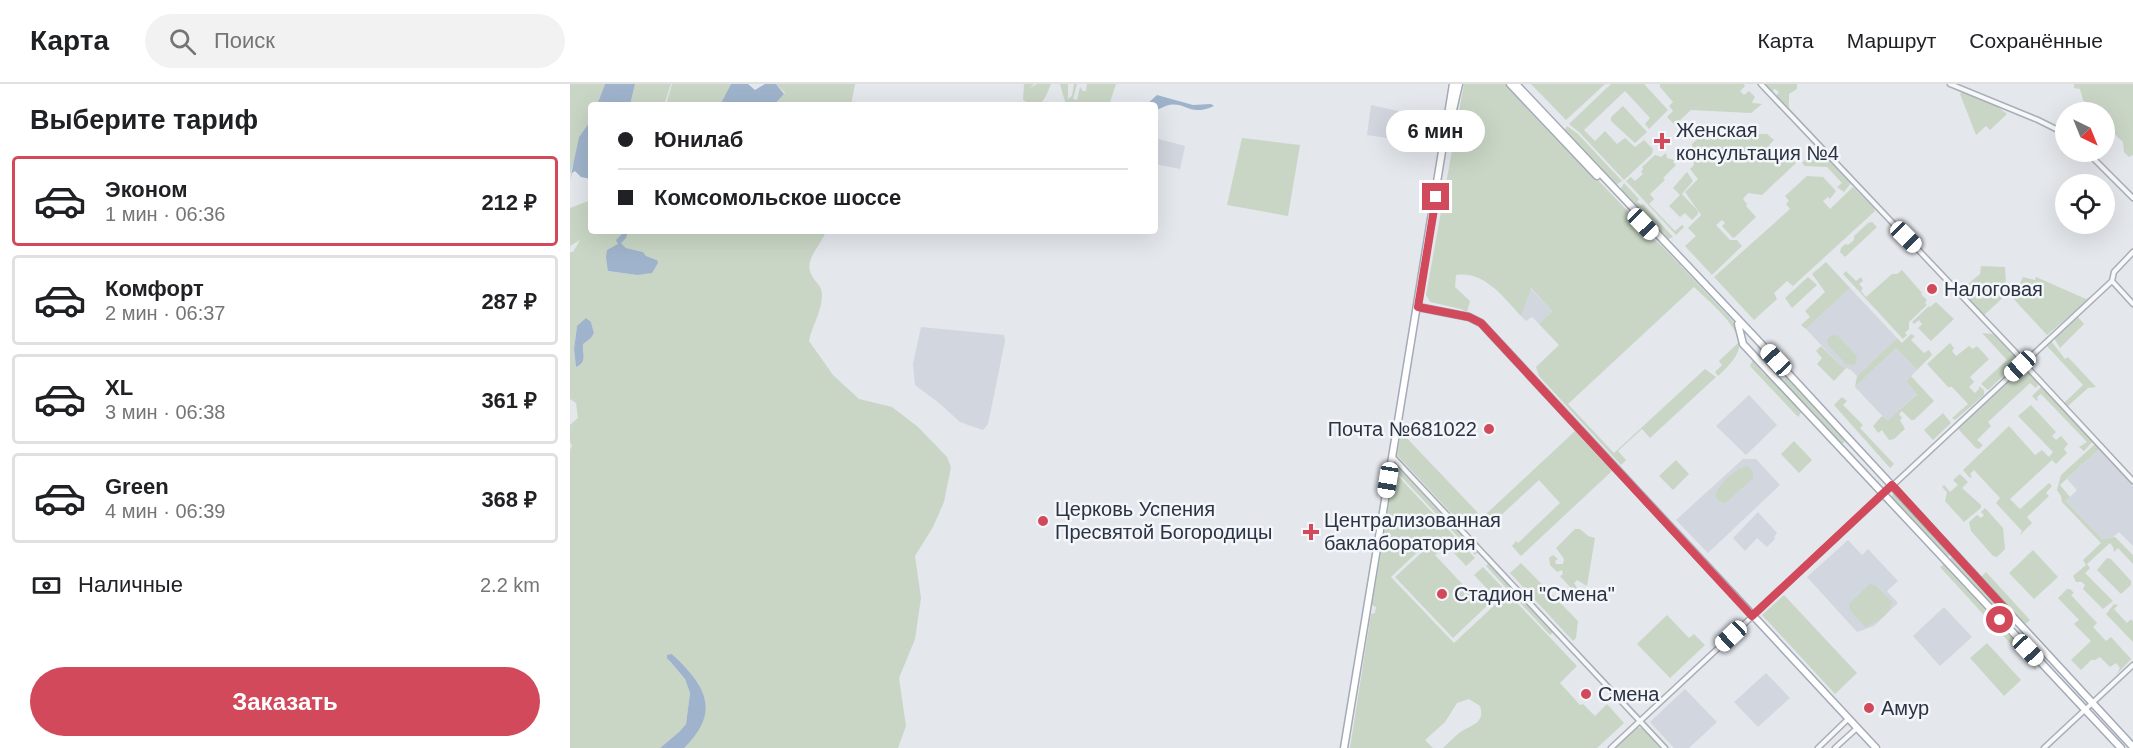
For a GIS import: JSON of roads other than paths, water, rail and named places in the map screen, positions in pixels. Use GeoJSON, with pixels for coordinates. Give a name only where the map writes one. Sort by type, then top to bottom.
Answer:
{"type":"FeatureCollection","features":[{"type":"Feature","properties":{"kind":"main road"},"geometry":{"type":"LineString","coordinates":[[1453,84],[1454,95]]}},
{"type":"Feature","properties":{"kind":"main road"},"geometry":{"type":"LineString","coordinates":[[1344,748],[1444,149],[1454,95],[1459,84]]}},
{"type":"Feature","properties":{"kind":"main road"},"geometry":{"type":"LineString","coordinates":[[1510,84],[1753,335],[2133,747]]}},
{"type":"Feature","properties":{"kind":"main road"},"geometry":{"type":"LineString","coordinates":[[1516,84],[1557,131]]}},
{"type":"Feature","properties":{"kind":"main road"},"geometry":{"type":"LineString","coordinates":[[1703,285],[1738,324],[1746,328]]}},
{"type":"Feature","properties":{"kind":"main road"},"geometry":{"type":"LineString","coordinates":[[1418,307],[1469,317],[1481,323],[1876,748]]}},
{"type":"Feature","properties":{"kind":"main road"},"geometry":{"type":"LineString","coordinates":[[1738,324],[1743,344],[2121,748]]}},
{"type":"Feature","properties":{"kind":"main road"},"geometry":{"type":"LineString","coordinates":[[1743,340],[1753,335]]}},
{"type":"Feature","properties":{"kind":"main road"},"geometry":{"type":"LineString","coordinates":[[1779,383],[1789,374]]}},
{"type":"Feature","properties":{"kind":"main road"},"geometry":{"type":"LineString","coordinates":[[1841,449],[1850,440]]}},
{"type":"Feature","properties":{"kind":"main road"},"geometry":{"type":"LineString","coordinates":[[1946,560],[1954,552]]}},
{"type":"Feature","properties":{"kind":"main road"},"geometry":{"type":"LineString","coordinates":[[2000,620],[2008,612]]}},
{"type":"Feature","properties":{"kind":"main road"},"geometry":{"type":"LineString","coordinates":[[2043,665],[2051,657]]}},
{"type":"Feature","properties":{"kind":"street"},"geometry":{"type":"LineString","coordinates":[[1761,84],[2024,362],[2133,482]]}},
{"type":"Feature","properties":{"kind":"street"},"geometry":{"type":"LineString","coordinates":[[1950,84],[2055,128]]}},
{"type":"Feature","properties":{"kind":"street"},"geometry":{"type":"LineString","coordinates":[[2097,162],[2133,198]]}},
{"type":"Feature","properties":{"kind":"street"},"geometry":{"type":"LineString","coordinates":[[1611,748],[2112,281],[2114,272],[2133,252]]}},
{"type":"Feature","properties":{"kind":"street"},"geometry":{"type":"LineString","coordinates":[[2112,281],[2133,303]]}},
{"type":"Feature","properties":{"kind":"street"},"geometry":{"type":"LineString","coordinates":[[1392,455],[1665,748]]}},
{"type":"Feature","properties":{"kind":"street"},"geometry":{"type":"LineString","coordinates":[[2044,748],[2133,665]]}},
{"type":"Feature","properties":{"kind":"street"},"geometry":{"type":"LineString","coordinates":[[1818,748],[1849,719]]}},
{"type":"Feature","properties":{"kind":"street"},"geometry":{"type":"LineString","coordinates":[[1835,748],[1857,728]]}},
{"type":"Feature","properties":{"kind":"water"},"geometry":{"type":"Polygon","coordinates":[[[605,84],[635,84],[631,102],[598,102],[605,84]]]}},
{"type":"Feature","properties":{"kind":"water"},"geometry":{"type":"Polygon","coordinates":[[[731,84],[748,84],[755,90],[765,84],[776,84],[784,94],[777,102],[722,102],[731,84]]]}},
{"type":"Feature","properties":{"kind":"water"},"geometry":{"type":"Polygon","coordinates":[[[1157,95],[1193,105],[1211,104],[1214,106],[1194,110],[1180,105],[1169,105],[1158,109],[1158,102],[1149,102],[1157,95]]]}},
{"type":"Feature","properties":{"kind":"water"},"geometry":{"type":"Polygon","coordinates":[[[588,124],[588,178],[581,177],[575,171],[570,180],[579,137],[588,124]]]}},
{"type":"Feature","properties":{"kind":"water"},"geometry":{"type":"Polygon","coordinates":[[[622,234],[627,234],[621,243],[626,248],[643,252],[646,256],[657,260],[658,263],[652,273],[637,275],[608,271],[607,250],[618,244],[616,240],[622,234]]]}},
{"type":"Feature","properties":{"kind":"water"},"geometry":{"type":"Polygon","coordinates":[[[586,318],[591,322],[594,333],[583,344],[583,360],[576,367],[574,349],[577,326],[586,318]]]}},
{"type":"Feature","properties":{"kind":"water"},"geometry":{"type":"Polygon","coordinates":[[[672,654],[684,665],[700,688],[705,699],[706,710],[696,735],[684,748],[660,748],[686,724],[690,693],[685,679],[667,658],[667,655],[672,654]]]}},
{"type":"Feature","properties":{"kind":"place","name":"Женская консультация №4"},"geometry":{"type":"Point","coordinates":[1662,141]}},
{"type":"Feature","properties":{"kind":"place","name":"Налоговая"},"geometry":{"type":"Point","coordinates":[1932,289]}},
{"type":"Feature","properties":{"kind":"place","name":"Почта №681022"},"geometry":{"type":"Point","coordinates":[1489,429]}},
{"type":"Feature","properties":{"kind":"place","name":"Церковь Успения Пресвятой Богородицы"},"geometry":{"type":"Point","coordinates":[1043,521]}},
{"type":"Feature","properties":{"kind":"place","name":"Централизованная баклаборатория"},"geometry":{"type":"Point","coordinates":[1311,532]}},
{"type":"Feature","properties":{"kind":"place","name":"Стадион \"Смена\""},"geometry":{"type":"Point","coordinates":[1442,594]}},
{"type":"Feature","properties":{"kind":"place","name":"Смена"},"geometry":{"type":"Point","coordinates":[1586,694]}},
{"type":"Feature","properties":{"kind":"place","name":"Амур"},"geometry":{"type":"Point","coordinates":[1869,708]}}]}
